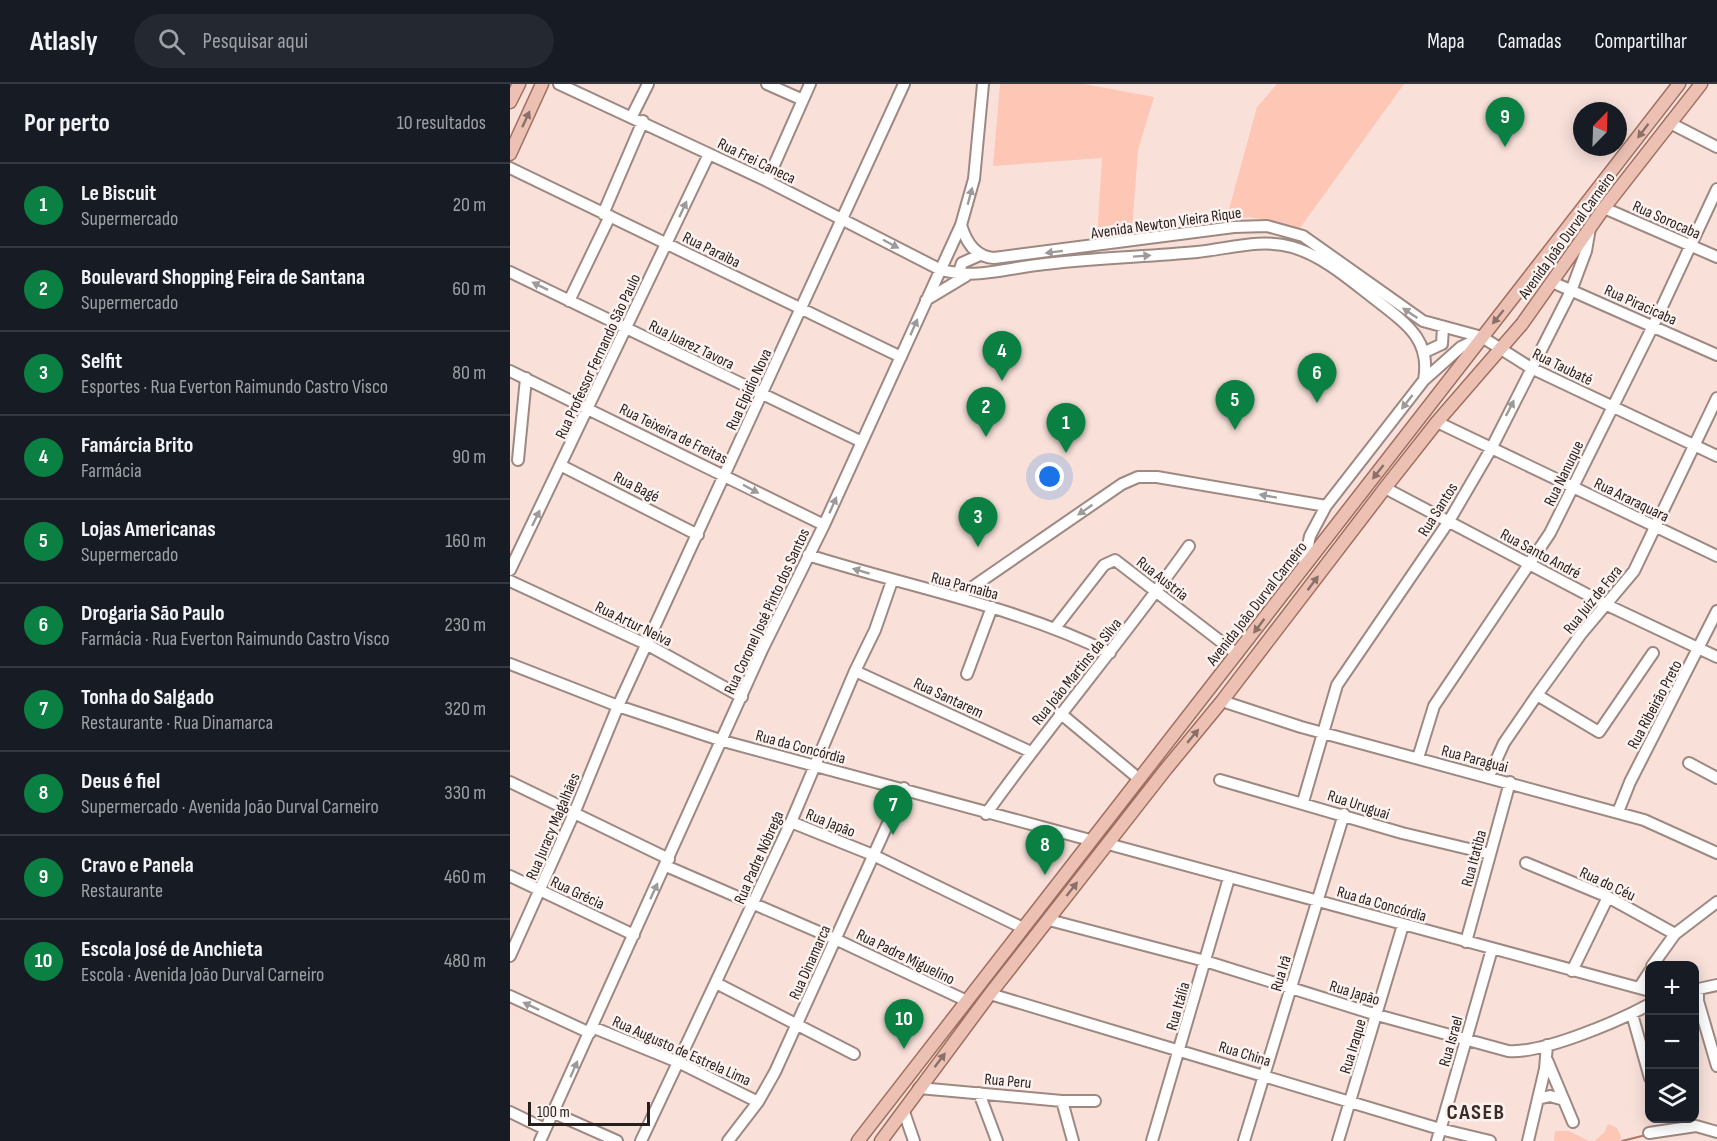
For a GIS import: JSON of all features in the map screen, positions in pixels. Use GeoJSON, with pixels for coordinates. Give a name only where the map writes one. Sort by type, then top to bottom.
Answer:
{"type":"FeatureCollection","features":[{"type":"Feature","properties":{"kind":"main road"},"geometry":{"type":"LineString","coordinates":[[510,102],[519,84]]}},
{"type":"Feature","properties":{"kind":"main road"},"geometry":{"type":"LineString","coordinates":[[510,154],[542,84]]}},
{"type":"Feature","properties":{"kind":"main road","name":"Avenida João Durval Carneiro"},"geometry":{"type":"LineString","coordinates":[[858,1141],[870,1122],[967,1002],[1138,778],[1237,654],[1679,84]]}},
{"type":"Feature","properties":{"kind":"main road","name":"Avenida João Durval Carneiro"},"geometry":{"type":"LineString","coordinates":[[883,1137],[904,1112],[919,1088],[990,994],[1222,701],[1385,488],[1437,422],[1501,351],[1604,208],[1701,84]]}},
{"type":"Feature","properties":{"kind":"main road"},"geometry":{"type":"LineString","coordinates":[[870,1122],[867,1132],[870,1137],[878,1139],[883,1137]]}},
{"type":"Feature","properties":{"kind":"street","name":"Rua Frei Caneca"},"geometry":{"type":"LineString","coordinates":[[559,84],[632,116],[844,219],[939,269]]}},
{"type":"Feature","properties":{"kind":"street"},"geometry":{"type":"LineString","coordinates":[[632,116],[648,84]]}},
{"type":"Feature","properties":{"kind":"street"},"geometry":{"type":"LineString","coordinates":[[767,84],[803,100]]}},
{"type":"Feature","properties":{"kind":"street"},"geometry":{"type":"LineString","coordinates":[[767,182],[810,84]]}},
{"type":"Feature","properties":{"kind":"street","name":"Rua Elpídio Nova"},"geometry":{"type":"LineString","coordinates":[[618,706],[844,219],[904,84]]}},
{"type":"Feature","properties":{"kind":"street","name":"Rua Coronel José Pinto dos Santos"},"geometry":{"type":"LineString","coordinates":[[540,1141],[741,697],[824,525],[961,225],[974,179],[983,84]]}},
{"type":"Feature","properties":{"kind":"street"},"geometry":{"type":"LineString","coordinates":[[569,301],[607,215],[643,122]]}},
{"type":"Feature","properties":{"kind":"street"},"geometry":{"type":"LineString","coordinates":[[1670,123],[1717,147]]}},
{"type":"Feature","properties":{"kind":"street","name":"Rua Professor Fernando São Paulo"},"geometry":{"type":"LineString","coordinates":[[510,570],[562,466],[587,408],[709,154]]}},
{"type":"Feature","properties":{"kind":"street","name":"Rua Paraiba"},"geometry":{"type":"LineString","coordinates":[[510,168],[801,311],[901,357]]}},
{"type":"Feature","properties":{"kind":"street","name":"Rua Nanuque"},"geometry":{"type":"LineString","coordinates":[[1418,758],[1434,706],[1530,564],[1574,487],[1717,189]]}},
{"type":"Feature","properties":{"kind":"street","name":"Rua Sorocaba"},"geometry":{"type":"LineString","coordinates":[[1604,208],[1717,257]]}},
{"type":"Feature","properties":{"kind":"street"},"geometry":{"type":"LineString","coordinates":[[925,300],[962,275],[962,263],[980,255],[969,244],[961,225]]}},
{"type":"Feature","properties":{"kind":"street","name":"Avenida Newton Vieira Rique"},"geometry":{"type":"LineString","coordinates":[[980,255],[994,258],[1016,257],[1260,226],[1303,236],[1409,313],[1424,321],[1482,337],[1501,351]]}},
{"type":"Feature","properties":{"kind":"street","name":"Rua Santos"},"geometry":{"type":"LineString","coordinates":[[1303,802],[1337,685],[1385,618],[1449,520],[1491,449],[1571,291],[1586,251],[1591,226]]}},
{"type":"Feature","properties":{"kind":"street"},"geometry":{"type":"LineString","coordinates":[[1191,233],[1193,252]]}},
{"type":"Feature","properties":{"kind":"street","name":"Avenida Newton Vieira Rique"},"geometry":{"type":"LineString","coordinates":[[939,269],[962,275],[1080,260],[1193,252],[1270,243],[1305,252],[1323,260],[1402,320],[1419,339],[1425,352]]}},
{"type":"Feature","properties":{"kind":"street","name":"Rua Juarez Tavora"},"geometry":{"type":"LineString","coordinates":[[510,272],[862,442]]}},
{"type":"Feature","properties":{"kind":"street","name":"Rua Piracicaba"},"geometry":{"type":"LineString","coordinates":[[1552,282],[1717,355]]}},
{"type":"Feature","properties":{"kind":"street"},"geometry":{"type":"LineString","coordinates":[[1424,380],[1427,366],[1425,352],[1442,344],[1443,327]]}},
{"type":"Feature","properties":{"kind":"street"},"geometry":{"type":"LineString","coordinates":[[1304,566],[1310,536],[1326,506],[1424,380],[1461,347],[1482,337]]}},
{"type":"Feature","properties":{"kind":"street","name":"Rua Taubaté"},"geometry":{"type":"LineString","coordinates":[[1501,351],[1531,368],[1717,456]]}},
{"type":"Feature","properties":{"kind":"street","name":"Rua Teixeira de Freitas"},"geometry":{"type":"LineString","coordinates":[[510,371],[824,525]]}},
{"type":"Feature","properties":{"kind":"street"},"geometry":{"type":"LineString","coordinates":[[518,460],[526,378]]}},
{"type":"Feature","properties":{"kind":"street","name":"Rua Juiz de Fora"},"geometry":{"type":"LineString","coordinates":[[1489,776],[1504,743],[1537,695],[1581,634],[1634,571],[1717,398]]}},
{"type":"Feature","properties":{"kind":"street","name":"Rua Araraquara"},"geometry":{"type":"LineString","coordinates":[[1437,422],[1717,556]]}},
{"type":"Feature","properties":{"kind":"street","name":"Rua Bagé"},"geometry":{"type":"LineString","coordinates":[[562,466],[698,535]]}},
{"type":"Feature","properties":{"kind":"street"},"geometry":{"type":"LineString","coordinates":[[958,597],[1122,483],[1138,477],[1157,477],[1326,506]]}},
{"type":"Feature","properties":{"kind":"street","name":"Rua Santo André"},"geometry":{"type":"LineString","coordinates":[[1385,488],[1607,605],[1717,657]]}},
{"type":"Feature","properties":{"kind":"street","name":"Rua João Martins da Silva"},"geometry":{"type":"LineString","coordinates":[[986,814],[1060,713],[1156,593],[1189,546]]}},
{"type":"Feature","properties":{"kind":"street","name":"Rua Parnaiba"},"geometry":{"type":"LineString","coordinates":[[808,555],[892,581],[992,607],[1055,628],[1110,653]]}},
{"type":"Feature","properties":{"kind":"street","name":"Rua Austria"},"geometry":{"type":"LineString","coordinates":[[1055,628],[1111,560],[1120,562],[1156,593],[1237,654]]}},
{"type":"Feature","properties":{"kind":"street","name":"Rua Artur Neiva"},"geometry":{"type":"LineString","coordinates":[[510,581],[648,645],[741,697]]}},
{"type":"Feature","properties":{"kind":"street","name":"Rua Padre Nóbrega"},"geometry":{"type":"LineString","coordinates":[[641,1141],[791,822],[855,671],[875,630],[892,581]]}},
{"type":"Feature","properties":{"kind":"street"},"geometry":{"type":"LineString","coordinates":[[967,674],[992,607]]}},
{"type":"Feature","properties":{"kind":"street","name":"Rua Ribeirão Preto"},"geometry":{"type":"LineString","coordinates":[[1618,812],[1630,782],[1700,649],[1717,611]]}},
{"type":"Feature","properties":{"kind":"street"},"geometry":{"type":"LineString","coordinates":[[1537,695],[1599,732],[1653,653]]}},
{"type":"Feature","properties":{"kind":"street","name":"Rua da Concórdia"},"geometry":{"type":"LineString","coordinates":[[510,664],[618,706],[723,741],[904,788],[986,814],[1090,840]]}},
{"type":"Feature","properties":{"kind":"street","name":"Rua Santarem"},"geometry":{"type":"LineString","coordinates":[[855,671],[1031,752]]}},
{"type":"Feature","properties":{"kind":"street","name":"Rua Paraguai"},"geometry":{"type":"LineString","coordinates":[[1222,701],[1418,758],[1618,812],[1644,820],[1717,853]]}},
{"type":"Feature","properties":{"kind":"street","name":"Rua Juracy Magalhães"},"geometry":{"type":"LineString","coordinates":[[510,956],[541,891],[618,706]]}},
{"type":"Feature","properties":{"kind":"street"},"geometry":{"type":"LineString","coordinates":[[1060,713],[1138,778]]}},
{"type":"Feature","properties":{"kind":"street"},"geometry":{"type":"LineString","coordinates":[[1689,763],[1717,778]]}},
{"type":"Feature","properties":{"kind":"street","name":"Rua Uruguai"},"geometry":{"type":"LineString","coordinates":[[1220,780],[1303,802],[1402,833],[1490,854]]}},
{"type":"Feature","properties":{"kind":"street","name":"Rua Padre Miguelino"},"geometry":{"type":"LineString","coordinates":[[510,782],[575,812],[667,863],[967,1002]]}},
{"type":"Feature","properties":{"kind":"street","name":"Rua Itatiba"},"geometry":{"type":"LineString","coordinates":[[1466,942],[1510,782]]}},
{"type":"Feature","properties":{"kind":"street","name":"Rua Dinamarca"},"geometry":{"type":"LineString","coordinates":[[728,1141],[758,1102],[797,1023],[904,788]]}},
{"type":"Feature","properties":{"kind":"street","name":"Rua Irã"},"geometry":{"type":"LineString","coordinates":[[1244,1141],[1344,814]]}},
{"type":"Feature","properties":{"kind":"street","name":"Rua Japão"},"geometry":{"type":"LineString","coordinates":[[791,822],[873,855],[1023,928]]}},
{"type":"Feature","properties":{"kind":"street","name":"Rua da Concórdia"},"geometry":{"type":"LineString","coordinates":[[1108,844],[1644,990]]}},
{"type":"Feature","properties":{"kind":"street","name":"Rua do Céu"},"geometry":{"type":"LineString","coordinates":[[1526,863],[1608,897],[1675,934]]}},
{"type":"Feature","properties":{"kind":"street","name":"Rua Grécia"},"geometry":{"type":"LineString","coordinates":[[510,876],[634,935]]}},
{"type":"Feature","properties":{"kind":"street","name":"Rua Itália"},"geometry":{"type":"LineString","coordinates":[[1152,1141],[1229,878]]}},
{"type":"Feature","properties":{"kind":"street"},"geometry":{"type":"LineString","coordinates":[[1572,970],[1608,897]]}},
{"type":"Feature","properties":{"kind":"street"},"geometry":{"type":"LineString","coordinates":[[1656,961],[1675,934],[1717,902]]}},
{"type":"Feature","properties":{"kind":"street","name":"Rua Japão"},"geometry":{"type":"LineString","coordinates":[[1048,920],[1206,961],[1377,1015],[1517,1052],[1547,1045],[1632,1014],[1645,1007]]}},
{"type":"Feature","properties":{"kind":"street","name":"Rua Iraque"},"geometry":{"type":"LineString","coordinates":[[1338,1141],[1403,925]]}},
{"type":"Feature","properties":{"kind":"street","name":"Rua Israel"},"geometry":{"type":"LineString","coordinates":[[1437,1141],[1492,949]]}},
{"type":"Feature","properties":{"kind":"street"},"geometry":{"type":"LineString","coordinates":[[716,983],[854,1054]]}},
{"type":"Feature","properties":{"kind":"street"},"geometry":{"type":"LineString","coordinates":[[1699,988],[1717,985]]}},
{"type":"Feature","properties":{"kind":"street","name":"Rua China"},"geometry":{"type":"LineString","coordinates":[[990,994],[1440,1129],[1490,1141]]}},
{"type":"Feature","properties":{"kind":"street","name":"Rua Augusto de Estrela Lima"},"geometry":{"type":"LineString","coordinates":[[510,996],[591,1030],[678,1062],[758,1102]]}},
{"type":"Feature","properties":{"kind":"street"},"geometry":{"type":"LineString","coordinates":[[1699,1004],[1717,1066]]}},
{"type":"Feature","properties":{"kind":"street"},"geometry":{"type":"LineString","coordinates":[[1632,1014],[1647,1069]]}},
{"type":"Feature","properties":{"kind":"street"},"geometry":{"type":"LineString","coordinates":[[1528,1141],[1547,1045]]}},
{"type":"Feature","properties":{"kind":"street"},"geometry":{"type":"LineString","coordinates":[[1546,1057],[1572,1122]]}},
{"type":"Feature","properties":{"kind":"street","name":"Rua Peru"},"geometry":{"type":"LineString","coordinates":[[919,1088],[1062,1101],[1095,1101]]}},
{"type":"Feature","properties":{"kind":"street"},"geometry":{"type":"LineString","coordinates":[[980,1093],[997,1141]]}},
{"type":"Feature","properties":{"kind":"street"},"geometry":{"type":"LineString","coordinates":[[1538,1099],[1551,1096],[1564,1100]]}},
{"type":"Feature","properties":{"kind":"street"},"geometry":{"type":"LineString","coordinates":[[1062,1101],[1073,1141]]}},
{"type":"Feature","properties":{"kind":"street"},"geometry":{"type":"LineString","coordinates":[[510,1112],[545,1129]]}},
{"type":"Feature","properties":{"kind":"street"},"geometry":{"type":"LineString","coordinates":[[904,1112],[914,1141]]}},
{"type":"Feature","properties":{"kind":"street"},"geometry":{"type":"LineString","coordinates":[[554,1113],[617,1141]]}},
{"type":"Feature","properties":{"kind":"street"},"geometry":{"type":"LineString","coordinates":[[1649,1133],[1662,1124],[1696,1126],[1717,1132]]}},
{"type":"Feature","properties":{"kind":"shaded area"},"geometry":{"type":"Polygon","coordinates":[[[1000,84],[1084,84],[1154,97],[1138,150],[1132,230],[1097,238],[1102,158],[993,166],[1000,84]]]}},
{"type":"Feature","properties":{"kind":"shaded area"},"geometry":{"type":"Polygon","coordinates":[[[1277,84],[1404,84],[1300,228],[1250,217],[1226,220],[1257,107],[1277,84]]]}},
{"type":"Feature","properties":{"kind":"shaded area"},"geometry":{"type":"Polygon","coordinates":[[[1608,1124],[1617,1128],[1621,1136],[1620,1141],[1594,1141],[1604,1133],[1608,1124]]]}},
{"type":"Feature","properties":{"kind":"shaded area"},"geometry":{"type":"Polygon","coordinates":[[[1555,1131],[1569,1131],[1589,1141],[1554,1141],[1555,1131]]]}},
{"type":"Feature","properties":{"kind":"waterway"},"geometry":{"type":"LineString","coordinates":[[1622,1141],[1646,1135]]}},
{"type":"Feature","properties":{"kind":"place","name":"Cravo e Panela"},"geometry":{"type":"Point","coordinates":[1505,147]}},
{"type":"Feature","properties":{"kind":"place","name":"Famárcia Brito"},"geometry":{"type":"Point","coordinates":[1002,381]}},
{"type":"Feature","properties":{"kind":"place","name":"Drogaria São Paulo"},"geometry":{"type":"Point","coordinates":[1317,403]}},
{"type":"Feature","properties":{"kind":"place","name":"Lojas Americanas"},"geometry":{"type":"Point","coordinates":[1235,430]}},
{"type":"Feature","properties":{"kind":"place","name":"Boulevard Shopping Feira de Santana"},"geometry":{"type":"Point","coordinates":[986,437]}},
{"type":"Feature","properties":{"kind":"place","name":"Le Biscuit"},"geometry":{"type":"Point","coordinates":[1066,453]}},
{"type":"Feature","properties":{"kind":"place","name":"Selfit"},"geometry":{"type":"Point","coordinates":[978,547]}},
{"type":"Feature","properties":{"kind":"place","name":"Tonha do Salgado"},"geometry":{"type":"Point","coordinates":[893,835]}},
{"type":"Feature","properties":{"kind":"place","name":"Deus é fiel"},"geometry":{"type":"Point","coordinates":[1045,875]}},
{"type":"Feature","properties":{"kind":"place","name":"Escola José de Anchieta"},"geometry":{"type":"Point","coordinates":[904,1049]}},
{"type":"Feature","properties":{"kind":"district","name":"CASEB"},"geometry":{"type":"Point","coordinates":[1476,1111]}}]}
